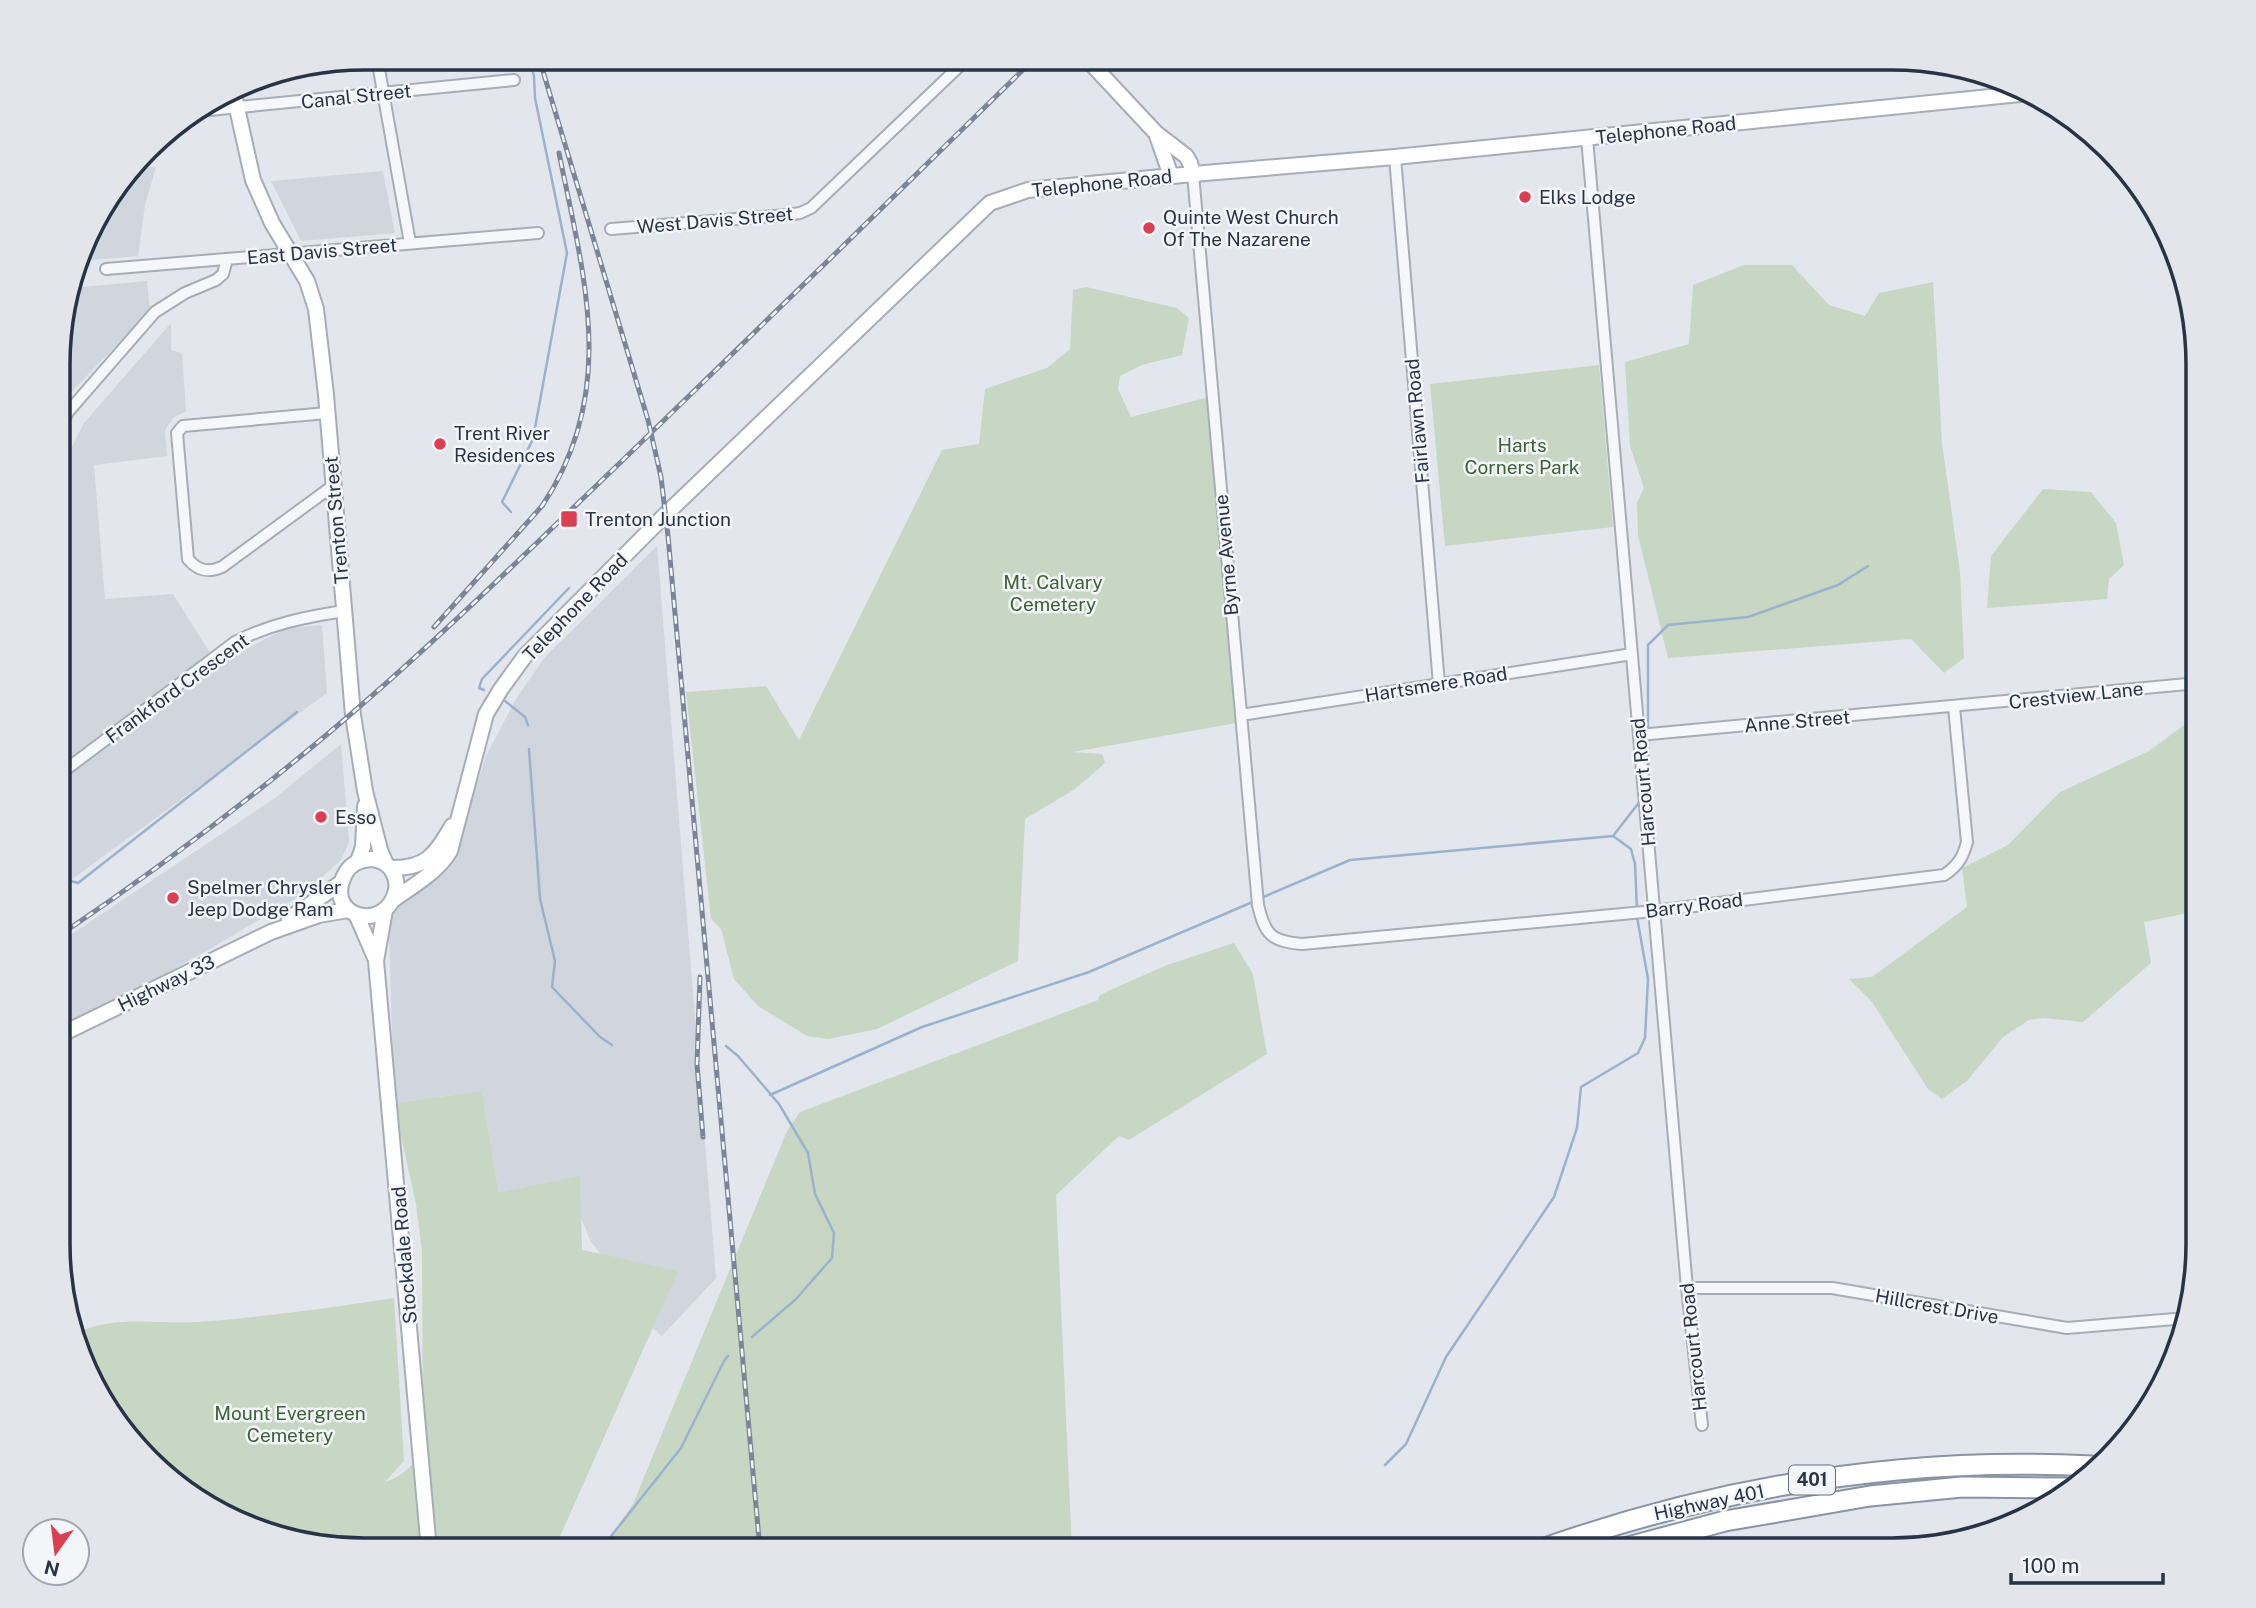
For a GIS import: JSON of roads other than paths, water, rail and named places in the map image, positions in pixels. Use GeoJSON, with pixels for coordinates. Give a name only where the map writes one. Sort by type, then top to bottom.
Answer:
{"type":"FeatureCollection","features":[{"type":"Feature","properties":{"kind":"highway","name":"Highway 401"},"geometry":{"type":"LineString","coordinates":[[1574,1538],[1611,1525],[1696,1503],[1811,1480],[1883,1470],[1968,1465],[2028,1463],[2085,1466]]}},
{"type":"Feature","properties":{"kind":"highway","name":"Highway 401"},"geometry":{"type":"LineString","coordinates":[[1662,1538],[1725,1521],[1870,1496],[1962,1487],[2057,1488]]}},
{"type":"Feature","properties":{"kind":"street"},"geometry":{"type":"LineString","coordinates":[[379,70],[410,243]]}},
{"type":"Feature","properties":{"kind":"street","name":"West Davis Street"},"geometry":{"type":"LineString","coordinates":[[611,229],[786,215],[811,208],[955,70]]}},
{"type":"Feature","properties":{"kind":"street"},"geometry":{"type":"LineString","coordinates":[[1097,70],[1156,134],[1186,156],[1193,174]]}},
{"type":"Feature","properties":{"kind":"street","name":"Canal Street"},"geometry":{"type":"LineString","coordinates":[[217,109],[514,80]]}},
{"type":"Feature","properties":{"kind":"street","name":"Telephone Road"},"geometry":{"type":"LineString","coordinates":[[389,905],[445,859],[453,842],[486,714],[525,656],[666,513],[990,203],[1028,190],[1395,157],[2011,95]]}},
{"type":"Feature","properties":{"kind":"street","name":"Trenton Street"},"geometry":{"type":"LineString","coordinates":[[235,100],[253,180],[272,223],[307,281],[316,309],[353,715],[365,791],[380,850],[388,866]]}},
{"type":"Feature","properties":{"kind":"street"},"geometry":{"type":"LineString","coordinates":[[1156,134],[1171,176]]}},
{"type":"Feature","properties":{"kind":"street","name":"Harcourt Road"},"geometry":{"type":"LineString","coordinates":[[1587,138],[1687,1288],[1702,1425]]}},
{"type":"Feature","properties":{"kind":"street","name":"Fairlawn Road"},"geometry":{"type":"LineString","coordinates":[[1395,157],[1439,684]]}},
{"type":"Feature","properties":{"kind":"street","name":"Byrne Avenue"},"geometry":{"type":"LineString","coordinates":[[1193,174],[1258,905],[1263,924],[1269,933]]}},
{"type":"Feature","properties":{"kind":"street","name":"East Davis Street"},"geometry":{"type":"LineString","coordinates":[[106,269],[538,233]]}},
{"type":"Feature","properties":{"kind":"street"},"geometry":{"type":"LineString","coordinates":[[70,410],[145,322],[166,303],[216,280],[223,274],[228,259]]}},
{"type":"Feature","properties":{"kind":"street"},"geometry":{"type":"LineString","coordinates":[[327,413],[183,426],[177,433],[188,559],[199,569],[212,571],[222,567],[334,485]]}},
{"type":"Feature","properties":{"kind":"street","name":"Frankford Crescent"},"geometry":{"type":"LineString","coordinates":[[70,766],[235,642],[260,629],[285,621],[344,611]]}},
{"type":"Feature","properties":{"kind":"street","name":"Hartsmere Road"},"geometry":{"type":"LineString","coordinates":[[1241,715],[1632,654]]}},
{"type":"Feature","properties":{"kind":"street","name":"Crestview Lane"},"geometry":{"type":"LineString","coordinates":[[1954,707],[2186,684]]}},
{"type":"Feature","properties":{"kind":"street","name":"Anne Street"},"geometry":{"type":"LineString","coordinates":[[1639,735],[1954,707]]}},
{"type":"Feature","properties":{"kind":"street","name":"Barry Road"},"geometry":{"type":"LineString","coordinates":[[1269,933],[1281,942],[1302,944],[1654,911],[1944,875],[1955,868],[1963,857],[1967,842],[1954,707]]}},
{"type":"Feature","properties":{"kind":"street","name":"Trenton Street"},"geometry":{"type":"LineString","coordinates":[[358,861],[363,843],[365,791]]}},
{"type":"Feature","properties":{"kind":"street","name":"Telephone Road"},"geometry":{"type":"LineString","coordinates":[[388,866],[415,866],[428,860],[443,843],[462,810]]}},
{"type":"Feature","properties":{"kind":"street"},"geometry":{"type":"LineString","coordinates":[[372,859],[388,866],[396,881],[396,891],[389,905],[371,916],[352,912],[340,898],[342,882],[349,869],[358,861],[372,859]]}},
{"type":"Feature","properties":{"kind":"street","name":"Highway 33"},"geometry":{"type":"LineString","coordinates":[[271,932],[342,882]]}},
{"type":"Feature","properties":{"kind":"street","name":"Stockdale Road"},"geometry":{"type":"LineString","coordinates":[[389,905],[376,961],[428,1538]]}},
{"type":"Feature","properties":{"kind":"street","name":"Stockdale Road"},"geometry":{"type":"LineString","coordinates":[[352,912],[376,961]]}},
{"type":"Feature","properties":{"kind":"street","name":"Highway 33"},"geometry":{"type":"LineString","coordinates":[[70,1030],[271,932],[319,915],[352,912]]}},
{"type":"Feature","properties":{"kind":"street","name":"Hillcrest Drive"},"geometry":{"type":"LineString","coordinates":[[1687,1288],[1832,1288],[2067,1328],[2176,1319]]}},
{"type":"Feature","properties":{"kind":"waterway"},"geometry":{"type":"LineString","coordinates":[[511,512],[502,502],[533,439],[567,253],[535,98],[532,70]]}},
{"type":"Feature","properties":{"kind":"waterway"},"geometry":{"type":"LineString","coordinates":[[1648,730],[1648,645],[1668,625],[1748,617],[1838,585],[1868,566]]}},
{"type":"Feature","properties":{"kind":"waterway"},"geometry":{"type":"LineString","coordinates":[[484,690],[479,688],[482,679],[569,588]]}},
{"type":"Feature","properties":{"kind":"waterway"},"geometry":{"type":"LineString","coordinates":[[505,701],[525,717],[528,725]]}},
{"type":"Feature","properties":{"kind":"waterway"},"geometry":{"type":"LineString","coordinates":[[70,881],[78,883],[297,712]]}},
{"type":"Feature","properties":{"kind":"waterway"},"geometry":{"type":"LineString","coordinates":[[1648,736],[1649,786]]}},
{"type":"Feature","properties":{"kind":"waterway"},"geometry":{"type":"LineString","coordinates":[[529,749],[540,899],[555,961],[552,987],[600,1037],[612,1045]]}},
{"type":"Feature","properties":{"kind":"waterway"},"geometry":{"type":"LineString","coordinates":[[1613,836],[1641,800]]}},
{"type":"Feature","properties":{"kind":"waterway"},"geometry":{"type":"LineString","coordinates":[[1261,898],[1350,860],[1613,836],[1631,849],[1635,864],[1637,910]]}},
{"type":"Feature","properties":{"kind":"waterway"},"geometry":{"type":"LineString","coordinates":[[770,1095],[922,1027],[1089,972],[1255,901]]}},
{"type":"Feature","properties":{"kind":"waterway"},"geometry":{"type":"LineString","coordinates":[[1385,1465],[1406,1444],[1446,1357],[1554,1197],[1577,1128],[1581,1087],[1638,1053],[1645,1038],[1648,979],[1637,917]]}},
{"type":"Feature","properties":{"kind":"waterway"},"geometry":{"type":"LineString","coordinates":[[726,1046],[738,1056],[779,1104],[808,1153],[815,1194],[834,1233],[832,1258],[796,1299],[752,1337]]}},
{"type":"Feature","properties":{"kind":"waterway"},"geometry":{"type":"LineString","coordinates":[[610,1538],[681,1448],[728,1356]]}},
{"type":"Feature","properties":{"kind":"railway"},"geometry":{"type":"LineString","coordinates":[[543,70],[648,420],[661,477],[759,1538]]}},
{"type":"Feature","properties":{"kind":"railway"},"geometry":{"type":"LineString","coordinates":[[70,928],[228,814],[324,737],[401,670],[624,459],[1023,70]]}},
{"type":"Feature","properties":{"kind":"railway"},"geometry":{"type":"LineString","coordinates":[[434,627],[542,506],[566,463],[581,420],[588,376],[589,333],[578,244],[559,153]]}},
{"type":"Feature","properties":{"kind":"railway"},"geometry":{"type":"LineString","coordinates":[[700,977],[697,1064],[703,1137]]}},
{"type":"Feature","properties":{"kind":"place","name":"Elks Lodge"},"geometry":{"type":"Point","coordinates":[1525,197]}},
{"type":"Feature","properties":{"kind":"place","name":"Quinte West Church Of The Nazarene"},"geometry":{"type":"Point","coordinates":[1149,228]}},
{"type":"Feature","properties":{"kind":"place","name":"Trent River Residences"},"geometry":{"type":"Point","coordinates":[440,444]}},
{"type":"Feature","properties":{"kind":"place","name":"Trenton Junction"},"geometry":{"type":"Point","coordinates":[569,519]}},
{"type":"Feature","properties":{"kind":"place","name":"Esso"},"geometry":{"type":"Point","coordinates":[321,817]}},
{"type":"Feature","properties":{"kind":"place","name":"Spelmer Chrysler Jeep Dodge Ram"},"geometry":{"type":"Point","coordinates":[173,898]}},
{"type":"Feature","properties":{"kind":"park label","name":"Harts Corners Park"},"geometry":{"type":"Point","coordinates":[1522,456]}},
{"type":"Feature","properties":{"kind":"park label","name":"Mt. Calvary Cemetery"},"geometry":{"type":"Point","coordinates":[1053,593]}},
{"type":"Feature","properties":{"kind":"park label","name":"Mount Evergreen Cemetery"},"geometry":{"type":"Point","coordinates":[290,1424]}}]}
